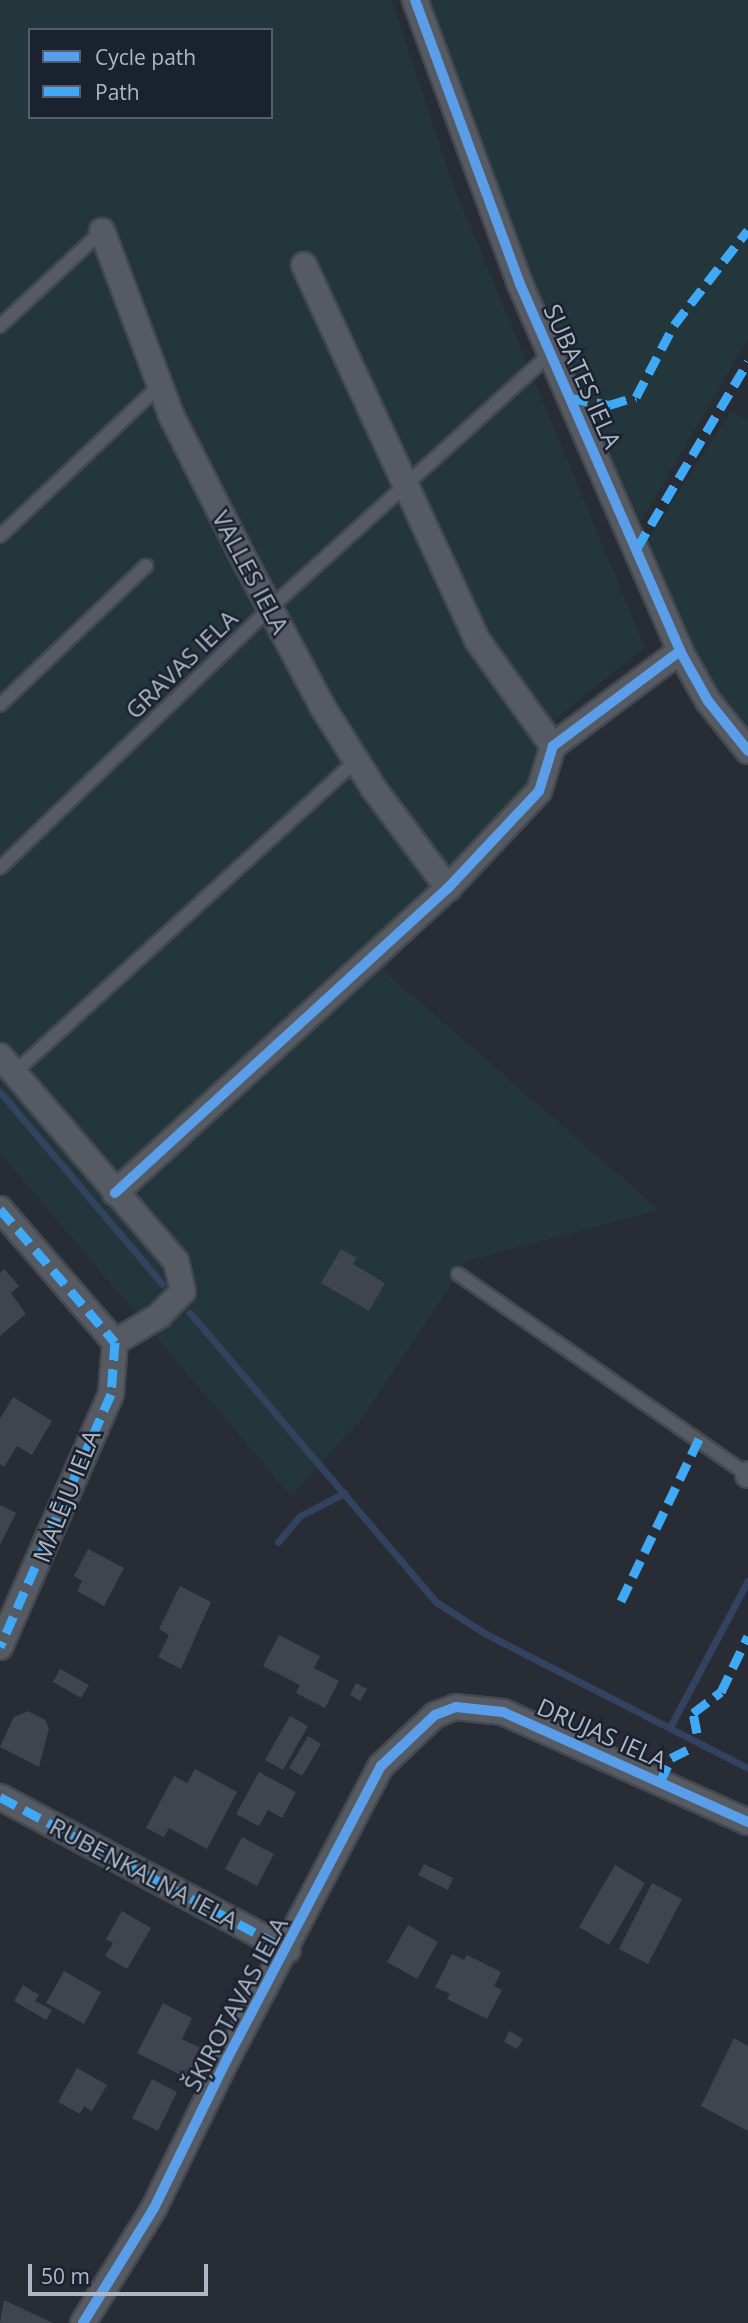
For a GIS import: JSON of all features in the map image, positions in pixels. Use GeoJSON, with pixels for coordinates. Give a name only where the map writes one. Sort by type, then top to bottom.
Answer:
{"type":"FeatureCollection","features":[{"type":"Feature","properties":{"kind":"street","name":"SUBATES IELA"},"geometry":{"type":"LineString","coordinates":[[415,0],[448,97],[550,354],[680,650],[708,701],[748,751]]}},
{"type":"Feature","properties":{"kind":"street","name":"VALLES IELA"},"geometry":{"type":"LineString","coordinates":[[102,231],[171,415],[270,608],[356,761],[448,888]]}},
{"type":"Feature","properties":{"kind":"street"},"geometry":{"type":"LineString","coordinates":[[304,265],[477,640],[553,746]]}},
{"type":"Feature","properties":{"kind":"street"},"geometry":{"type":"LineString","coordinates":[[115,1193],[448,888],[539,791],[553,746],[680,650]]}},
{"type":"Feature","properties":{"kind":"street"},"geometry":{"type":"LineString","coordinates":[[0,1209],[115,1342],[159,1315],[183,1291],[176,1261],[7,1065]]}},
{"type":"Feature","properties":{"kind":"street","name":"MALĒJU IELA"},"geometry":{"type":"LineString","coordinates":[[0,1647],[41,1560],[87,1439],[111,1394],[115,1342]]}},
{"type":"Feature","properties":{"kind":"street","name":"DRUJAS IELA"},"geometry":{"type":"LineString","coordinates":[[435,1715],[456,1707],[503,1712],[748,1822]]}},
{"type":"Feature","properties":{"kind":"street","name":"ŠĶIROTAVAS IELA"},"geometry":{"type":"LineString","coordinates":[[83,2323],[155,2208],[226,2059],[288,1950],[381,1766],[435,1715]]}},
{"type":"Feature","properties":{"kind":"street","name":"RUBEŅKALNA IELA"},"geometry":{"type":"LineString","coordinates":[[0,1797],[288,1950]]}},
{"type":"Feature","properties":{"kind":"lane"},"geometry":{"type":"LineString","coordinates":[[0,326],[102,231]]}},
{"type":"Feature","properties":{"kind":"lane","name":"GRAVAS IELA"},"geometry":{"type":"LineString","coordinates":[[0,868],[270,608],[550,354]]}},
{"type":"Feature","properties":{"kind":"lane"},"geometry":{"type":"LineString","coordinates":[[0,536],[160,385]]}},
{"type":"Feature","properties":{"kind":"lane"},"geometry":{"type":"LineString","coordinates":[[0,705],[146,566]]}},
{"type":"Feature","properties":{"kind":"lane"},"geometry":{"type":"LineString","coordinates":[[7,1065],[356,761]]}},
{"type":"Feature","properties":{"kind":"lane"},"geometry":{"type":"LineString","coordinates":[[458,1274],[748,1474]]}},
{"type":"Feature","properties":{"kind":"green space"},"geometry":{"type":"Polygon","coordinates":[[[0,0],[392,0],[450,177],[645,647],[561,714],[520,797],[384,971],[659,1210],[467,1261],[363,1417],[291,1496],[0,1153],[0,0]]]}},
{"type":"Feature","properties":{"kind":"green space"},"geometry":{"type":"Polygon","coordinates":[[[429,0],[748,0],[748,339],[641,522],[546,319],[429,0]]]}},
{"type":"Feature","properties":{"kind":"green space"},"geometry":{"type":"Polygon","coordinates":[[[731,411],[748,420],[748,735],[707,680],[647,541],[731,411]]]}},
{"type":"Feature","properties":{"kind":"building"},"geometry":{"type":"Polygon","coordinates":[[[341,1249],[357,1258],[353,1264],[385,1283],[369,1311],[321,1283],[341,1249]]]}},
{"type":"Feature","properties":{"kind":"building"},"geometry":{"type":"Polygon","coordinates":[[[4,1269],[19,1286],[11,1293],[26,1314],[0,1336],[0,1273],[4,1269]]]}},
{"type":"Feature","properties":{"kind":"building"},"geometry":{"type":"Polygon","coordinates":[[[13,1397],[52,1421],[32,1455],[17,1446],[4,1467],[0,1464],[0,1419],[13,1397]]]}},
{"type":"Feature","properties":{"kind":"building"},"geometry":{"type":"Polygon","coordinates":[[[0,1505],[16,1513],[0,1545],[0,1505]]]}},
{"type":"Feature","properties":{"kind":"building"},"geometry":{"type":"Polygon","coordinates":[[[88,1549],[124,1568],[104,1606],[77,1591],[82,1581],[74,1576],[88,1549]]]}},
{"type":"Feature","properties":{"kind":"building"},"geometry":{"type":"Polygon","coordinates":[[[180,1586],[211,1602],[181,1669],[158,1657],[169,1635],[159,1629],[180,1586]]]}},
{"type":"Feature","properties":{"kind":"building"},"geometry":{"type":"Polygon","coordinates":[[[279,1635],[320,1656],[314,1668],[339,1681],[325,1708],[296,1693],[300,1685],[263,1666],[279,1635]]]}},
{"type":"Feature","properties":{"kind":"building"},"geometry":{"type":"Polygon","coordinates":[[[60,1669],[89,1685],[81,1698],[53,1682],[60,1669]]]}},
{"type":"Feature","properties":{"kind":"building"},"geometry":{"type":"Polygon","coordinates":[[[356,1683],[367,1689],[360,1701],[350,1695],[356,1683]]]}},
{"type":"Feature","properties":{"kind":"building"},"geometry":{"type":"Polygon","coordinates":[[[28,1711],[45,1720],[49,1728],[39,1767],[0,1747],[14,1717],[28,1711]]]}},
{"type":"Feature","properties":{"kind":"building"},"geometry":{"type":"Polygon","coordinates":[[[290,1716],[308,1726],[283,1770],[265,1760],[290,1716]]]}},
{"type":"Feature","properties":{"kind":"building"},"geometry":{"type":"Polygon","coordinates":[[[308,1736],[321,1744],[302,1776],[289,1768],[308,1736]]]}},
{"type":"Feature","properties":{"kind":"building"},"geometry":{"type":"Polygon","coordinates":[[[195,1769],[237,1792],[207,1849],[169,1828],[164,1837],[146,1828],[174,1776],[187,1783],[195,1769]]]}},
{"type":"Feature","properties":{"kind":"building"},"geometry":{"type":"Polygon","coordinates":[[[259,1772],[296,1792],[282,1818],[268,1810],[259,1826],[236,1814],[259,1772]]]}},
{"type":"Feature","properties":{"kind":"building"},"geometry":{"type":"Polygon","coordinates":[[[242,1837],[274,1854],[257,1886],[225,1869],[242,1837]]]}},
{"type":"Feature","properties":{"kind":"building"},"geometry":{"type":"Polygon","coordinates":[[[424,1864],[453,1878],[448,1890],[418,1875],[424,1864]]]}},
{"type":"Feature","properties":{"kind":"building"},"geometry":{"type":"Polygon","coordinates":[[[615,1865],[645,1883],[609,1945],[579,1927],[615,1865]]]}},
{"type":"Feature","properties":{"kind":"building"},"geometry":{"type":"Polygon","coordinates":[[[652,1883],[682,1899],[648,1964],[619,1949],[652,1883]]]}},
{"type":"Feature","properties":{"kind":"building"},"geometry":{"type":"Polygon","coordinates":[[[122,1911],[151,1928],[127,1969],[105,1956],[113,1943],[106,1939],[122,1911]]]}},
{"type":"Feature","properties":{"kind":"building"},"geometry":{"type":"Polygon","coordinates":[[[408,1925],[438,1942],[417,1979],[387,1962],[408,1925]]]}},
{"type":"Feature","properties":{"kind":"building"},"geometry":{"type":"Polygon","coordinates":[[[452,1954],[464,1960],[467,1955],[501,1972],[494,1986],[502,1990],[487,2019],[447,1999],[450,1994],[435,1987],[452,1954]]]}},
{"type":"Feature","properties":{"kind":"building"},"geometry":{"type":"Polygon","coordinates":[[[64,1971],[101,1992],[84,2024],[46,2003],[64,1971]]]}},
{"type":"Feature","properties":{"kind":"building"},"geometry":{"type":"Polygon","coordinates":[[[23,1985],[39,1995],[35,2001],[52,2010],[46,2020],[14,2001],[23,1985]]]}},
{"type":"Feature","properties":{"kind":"building"},"geometry":{"type":"Polygon","coordinates":[[[163,2003],[192,2018],[182,2039],[201,2048],[187,2078],[137,2053],[163,2003]]]}},
{"type":"Feature","properties":{"kind":"building"},"geometry":{"type":"Polygon","coordinates":[[[509,2031],[523,2039],[517,2049],[504,2042],[509,2031]]]}},
{"type":"Feature","properties":{"kind":"building"},"geometry":{"type":"Polygon","coordinates":[[[734,2038],[748,2046],[748,2131],[701,2106],[734,2038]]]}},
{"type":"Feature","properties":{"kind":"building"},"geometry":{"type":"Polygon","coordinates":[[[77,2068],[107,2085],[92,2111],[84,2106],[80,2114],[58,2102],[77,2068]]]}},
{"type":"Feature","properties":{"kind":"building"},"geometry":{"type":"Polygon","coordinates":[[[152,2079],[177,2092],[158,2131],[132,2118],[152,2079]]]}},
{"type":"Feature","properties":{"kind":"building"},"geometry":{"type":"Polygon","coordinates":[[[4,2300],[53,2323],[0,2323],[4,2300]]]}},
{"type":"Feature","properties":{"kind":"waterway"},"geometry":{"type":"LineString","coordinates":[[0,1092],[162,1284]]}},
{"type":"Feature","properties":{"kind":"waterway"},"geometry":{"type":"LineString","coordinates":[[190,1313],[436,1602],[486,1634],[748,1768]]}},
{"type":"Feature","properties":{"kind":"waterway"},"geometry":{"type":"LineString","coordinates":[[278,1542],[300,1516],[344,1493]]}},
{"type":"Feature","properties":{"kind":"waterway"},"geometry":{"type":"LineString","coordinates":[[670,1727],[748,1580]]}},
{"type":"Feature","properties":{"kind":"marked path"},"geometry":{"type":"LineString","coordinates":[[570,398],[609,405],[636,397],[674,325],[748,230]]}},
{"type":"Feature","properties":{"kind":"marked path"},"geometry":{"type":"LineString","coordinates":[[637,548],[748,362]]}},
{"type":"Feature","properties":{"kind":"marked path"},"geometry":{"type":"LineString","coordinates":[[0,1209],[115,1342],[111,1394],[0,1647]]}},
{"type":"Feature","properties":{"kind":"marked path"},"geometry":{"type":"LineString","coordinates":[[621,1601],[699,1439]]}},
{"type":"Feature","properties":{"kind":"marked path"},"geometry":{"type":"LineString","coordinates":[[697,1733],[693,1713],[721,1692],[748,1636]]}},
{"type":"Feature","properties":{"kind":"marked path"},"geometry":{"type":"LineString","coordinates":[[660,1782],[671,1758],[693,1747]]}},
{"type":"Feature","properties":{"kind":"marked path"},"geometry":{"type":"LineString","coordinates":[[0,1797],[288,1950]]}},
{"type":"Feature","properties":{"kind":"cycle path"},"geometry":{"type":"LineString","coordinates":[[415,0],[520,284],[680,651],[708,701],[748,751]]}},
{"type":"Feature","properties":{"kind":"cycle path"},"geometry":{"type":"LineString","coordinates":[[115,1193],[448,888],[539,791],[553,746],[680,651]]}},
{"type":"Feature","properties":{"kind":"cycle path"},"geometry":{"type":"LineString","coordinates":[[83,2323],[154,2208],[227,2059],[381,1766],[435,1715],[456,1707],[503,1712],[748,1822]]}}]}
